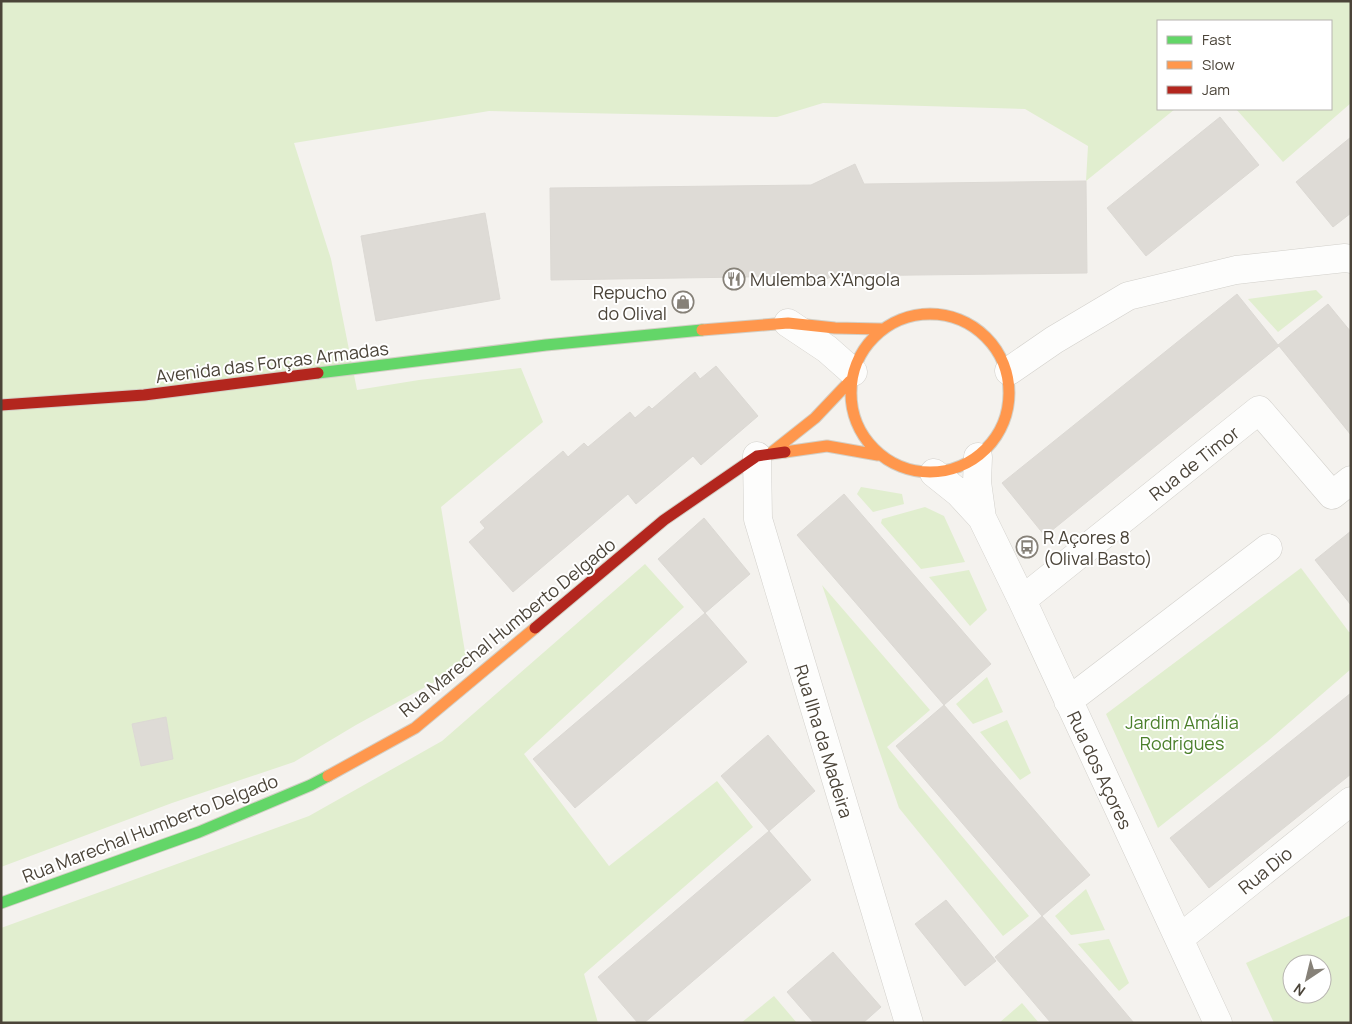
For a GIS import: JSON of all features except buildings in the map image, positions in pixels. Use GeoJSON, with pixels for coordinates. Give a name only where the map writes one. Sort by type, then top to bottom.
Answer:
{"type":"FeatureCollection","features":[{"type":"Feature","properties":{"kind":"street"},"geometry":{"type":"LineString","coordinates":[[1009,371],[1054,340],[1128,296],[1236,270],[1345,258],[1351,259]]}},
{"type":"Feature","properties":{"kind":"street"},"geometry":{"type":"LineString","coordinates":[[930,314],[956,318],[979,331],[996,350],[1009,371],[1009,397],[1005,420],[994,440],[978,457],[957,468],[934,472],[910,471],[888,462],[878,455],[857,427],[851,408],[852,376],[864,348],[881,330],[905,317],[930,314]]}},
{"type":"Feature","properties":{"kind":"street"},"geometry":{"type":"LineString","coordinates":[[788,323],[827,349],[852,376]]}},
{"type":"Feature","properties":{"kind":"street","name":"Avenida das Forças Armadas"},"geometry":{"type":"LineString","coordinates":[[1,405],[144,395],[546,345],[709,329],[788,323],[881,330]]}},
{"type":"Feature","properties":{"kind":"street","name":"Rua Marechal Humberto Delgado"},"geometry":{"type":"LineString","coordinates":[[1,903],[199,832],[311,785],[414,728],[664,520],[815,418],[852,376]]}},
{"type":"Feature","properties":{"kind":"street","name":"Rua de Timor"},"geometry":{"type":"LineString","coordinates":[[1022,600],[1260,410],[1332,496],[1351,480]]}},
{"type":"Feature","properties":{"kind":"street","name":"Rua Marechal Humberto Delgado"},"geometry":{"type":"LineString","coordinates":[[764,454],[827,446],[878,455]]}},
{"type":"Feature","properties":{"kind":"street","name":"Rua Ilha da Madeira"},"geometry":{"type":"LineString","coordinates":[[764,454],[758,519],[909,1023]]}},
{"type":"Feature","properties":{"kind":"street","name":"Rua dos Açores"},"geometry":{"type":"LineString","coordinates":[[978,457],[977,482],[982,518]]}},
{"type":"Feature","properties":{"kind":"street","name":"Rua dos Açores"},"geometry":{"type":"LineString","coordinates":[[934,472],[959,493],[982,518],[1180,938],[1218,1023]]}},
{"type":"Feature","properties":{"kind":"street"},"geometry":{"type":"LineString","coordinates":[[1068,701],[1268,548]]}},
{"type":"Feature","properties":{"kind":"street","name":"Rua Dio"},"geometry":{"type":"LineString","coordinates":[[1180,938],[1351,801]]}},
{"type":"Feature","properties":{"kind":"green space"},"geometry":{"type":"Polygon","coordinates":[[[1,1],[1351,1],[1351,103],[1283,162],[1237,110],[1332,110],[1332,20],[1157,20],[1157,110],[1174,110],[1086,181],[1088,146],[1025,109],[823,103],[777,117],[489,111],[294,143],[331,259],[357,390],[419,380],[521,368],[543,422],[441,507],[467,664],[356,725],[294,762],[172,803],[1,867],[1,1]]]}},
{"type":"Feature","properties":{"kind":"green space"},"geometry":{"type":"Polygon","coordinates":[[[1316,290],[1323,297],[1278,332],[1248,299],[1316,290]]]}},
{"type":"Feature","properties":{"kind":"green space"},"geometry":{"type":"Polygon","coordinates":[[[861,487],[902,494],[904,504],[873,512],[857,494],[861,487]]]}},
{"type":"Feature","properties":{"kind":"green space"},"geometry":{"type":"Polygon","coordinates":[[[925,507],[944,516],[965,562],[921,569],[881,523],[882,519],[925,507]]]}},
{"type":"Feature","properties":{"kind":"green space"},"geometry":{"type":"Polygon","coordinates":[[[645,564],[684,607],[524,754],[609,866],[717,781],[753,827],[584,974],[598,1023],[1,1023],[1,928],[309,816],[442,741],[645,564]]]}},
{"type":"Feature","properties":{"kind":"green space","name":"Jardim Amália Rodrigues"},"geometry":{"type":"Polygon","coordinates":[[[1301,568],[1349,632],[1351,632],[1351,669],[1268,741],[1158,828],[1106,714],[1301,568]]]}},
{"type":"Feature","properties":{"kind":"green space"},"geometry":{"type":"Polygon","coordinates":[[[969,570],[987,610],[970,626],[929,577],[969,570]]]}},
{"type":"Feature","properties":{"kind":"green space"},"geometry":{"type":"Polygon","coordinates":[[[822,585],[930,710],[887,747],[1029,916],[1003,936],[899,808],[822,585]]]}},
{"type":"Feature","properties":{"kind":"green space"},"geometry":{"type":"Polygon","coordinates":[[[987,677],[1003,712],[973,724],[956,704],[987,677]]]}},
{"type":"Feature","properties":{"kind":"green space"},"geometry":{"type":"Polygon","coordinates":[[[1007,720],[1031,773],[1020,780],[980,732],[1007,720]]]}},
{"type":"Feature","properties":{"kind":"green space"},"geometry":{"type":"Polygon","coordinates":[[[1086,889],[1105,930],[1071,935],[1055,916],[1086,889]]]}},
{"type":"Feature","properties":{"kind":"green space"},"geometry":{"type":"Polygon","coordinates":[[[1351,915],[1351,1023],[1274,1023],[1246,963],[1351,915]]]}},
{"type":"Feature","properties":{"kind":"green space"},"geometry":{"type":"Polygon","coordinates":[[[1109,939],[1129,983],[1119,991],[1078,944],[1109,939]]]}},
{"type":"Feature","properties":{"kind":"green space"},"geometry":{"type":"Polygon","coordinates":[[[774,996],[797,1023],[741,1023],[774,996]]]}},
{"type":"Feature","properties":{"kind":"green space"},"geometry":{"type":"Polygon","coordinates":[[[1022,1003],[1039,1023],[999,1023],[1022,1003]]]}},
{"type":"Feature","properties":{"kind":"traffic: fast"},"geometry":{"type":"LineString","coordinates":[[318,373],[546,345],[702,330]]}},
{"type":"Feature","properties":{"kind":"traffic: fast"},"geometry":{"type":"LineString","coordinates":[[1,903],[199,832],[328,776]]}},
{"type":"Feature","properties":{"kind":"traffic: slow"},"geometry":{"type":"LineString","coordinates":[[938,314],[953,317],[967,323],[986,337],[996,349],[1006,370],[1009,393],[1006,416],[996,437],[986,449],[974,459],[953,469],[938,472],[922,472],[907,469],[886,459],[864,437],[852,408],[851,385],[854,370],[864,349],[886,327],[915,315],[938,314]]}},
{"type":"Feature","properties":{"kind":"traffic: slow"},"geometry":{"type":"LineString","coordinates":[[702,330],[788,323],[835,328],[881,329]]}},
{"type":"Feature","properties":{"kind":"traffic: slow"},"geometry":{"type":"LineString","coordinates":[[772,452],[815,418],[850,381]]}},
{"type":"Feature","properties":{"kind":"traffic: slow"},"geometry":{"type":"LineString","coordinates":[[785,452],[827,446],[878,455]]}},
{"type":"Feature","properties":{"kind":"traffic: slow"},"geometry":{"type":"LineString","coordinates":[[328,776],[415,728],[535,628]]}},
{"type":"Feature","properties":{"kind":"traffic: jam"},"geometry":{"type":"LineString","coordinates":[[1,405],[144,395],[318,373]]}},
{"type":"Feature","properties":{"kind":"traffic: jam"},"geometry":{"type":"LineString","coordinates":[[535,628],[664,520],[757,456],[785,452]]}},
{"type":"Feature","properties":{"kind":"place","name":"Mulemba X'Angola"},"geometry":{"type":"Point","coordinates":[734,279]}},
{"type":"Feature","properties":{"kind":"place","name":"Repucho do Olival"},"geometry":{"type":"Point","coordinates":[683,302]}},
{"type":"Feature","properties":{"kind":"place","name":"R Açores 8 (Olival Basto)"},"geometry":{"type":"Point","coordinates":[1027,547]}}]}
